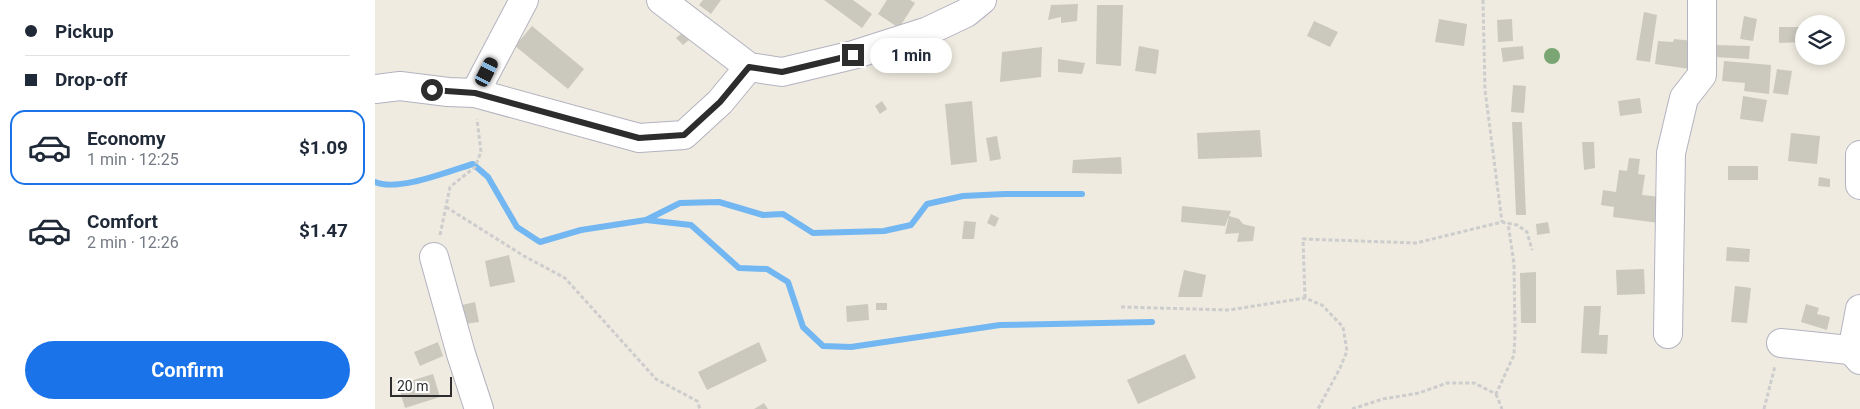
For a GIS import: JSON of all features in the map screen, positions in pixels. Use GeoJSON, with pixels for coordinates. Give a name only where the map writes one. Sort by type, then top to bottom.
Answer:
{"type":"FeatureCollection","features":[{"type":"Feature","properties":{"kind":"street"},"geometry":{"type":"LineString","coordinates":[[475,93],[524,0]]}},
{"type":"Feature","properties":{"kind":"street"},"geometry":{"type":"LineString","coordinates":[[661,0],[749,67],[782,72],[853,55],[928,31],[966,13],[981,0]]}},
{"type":"Feature","properties":{"kind":"street"},"geometry":{"type":"LineString","coordinates":[[1668,334],[1671,153],[1684,98],[1702,76],[1702,0]]}},
{"type":"Feature","properties":{"kind":"street"},"geometry":{"type":"LineString","coordinates":[[375,89],[400,86],[448,92],[475,93],[639,138],[684,135],[720,102],[749,67]]}},
{"type":"Feature","properties":{"kind":"street"},"geometry":{"type":"LineString","coordinates":[[1860,155],[1860,185]]}},
{"type":"Feature","properties":{"kind":"street"},"geometry":{"type":"LineString","coordinates":[[434,257],[461,354],[479,409]]}},
{"type":"Feature","properties":{"kind":"street"},"geometry":{"type":"LineString","coordinates":[[1781,343],[1857,354],[1860,309]]}},
{"type":"Feature","properties":{"kind":"path"},"geometry":{"type":"LineString","coordinates":[[1483,0],[1485,90],[1502,222]]}},
{"type":"Feature","properties":{"kind":"path"},"geometry":{"type":"LineString","coordinates":[[434,257],[450,187],[475,167],[481,152],[475,93]]}},
{"type":"Feature","properties":{"kind":"path"},"geometry":{"type":"LineString","coordinates":[[446,207],[524,256],[565,278],[656,379],[697,401],[700,409]]}},
{"type":"Feature","properties":{"kind":"path"},"geometry":{"type":"LineString","coordinates":[[1305,298],[1303,239],[1416,243],[1502,222],[1517,225],[1527,232],[1532,250]]}},
{"type":"Feature","properties":{"kind":"path"},"geometry":{"type":"LineString","coordinates":[[1496,394],[1514,355],[1514,264],[1508,223]]}},
{"type":"Feature","properties":{"kind":"path"},"geometry":{"type":"LineString","coordinates":[[1121,307],[1229,310],[1305,298],[1322,305],[1343,327],[1347,351],[1318,409]]}},
{"type":"Feature","properties":{"kind":"path"},"geometry":{"type":"LineString","coordinates":[[1765,409],[1781,343]]}},
{"type":"Feature","properties":{"kind":"path"},"geometry":{"type":"LineString","coordinates":[[1352,409],[1383,399],[1419,393],[1447,383],[1474,383],[1496,394],[1502,409]]}},
{"type":"Feature","properties":{"kind":"building"},"geometry":{"type":"Polygon","coordinates":[[[703,0],[721,0],[711,14],[699,5],[703,0]]]}},
{"type":"Feature","properties":{"kind":"building"},"geometry":{"type":"Polygon","coordinates":[[[824,0],[853,0],[872,14],[862,28],[824,0]]]}},
{"type":"Feature","properties":{"kind":"building"},"geometry":{"type":"Polygon","coordinates":[[[887,0],[910,0],[915,3],[899,28],[878,14],[887,0]]]}},
{"type":"Feature","properties":{"kind":"building"},"geometry":{"type":"Polygon","coordinates":[[[1078,4],[1077,21],[1061,23],[1061,17],[1048,20],[1051,5],[1078,4]]]}},
{"type":"Feature","properties":{"kind":"building"},"geometry":{"type":"Polygon","coordinates":[[[1097,5],[1123,5],[1121,66],[1096,64],[1097,5]]]}},
{"type":"Feature","properties":{"kind":"building"},"geometry":{"type":"Polygon","coordinates":[[[1644,12],[1657,15],[1650,62],[1636,60],[1644,12]]]}},
{"type":"Feature","properties":{"kind":"building"},"geometry":{"type":"Polygon","coordinates":[[[1744,16],[1757,19],[1753,41],[1740,39],[1744,16]]]}},
{"type":"Feature","properties":{"kind":"building"},"geometry":{"type":"Polygon","coordinates":[[[1439,19],[1467,24],[1464,46],[1435,42],[1439,19]]]}},
{"type":"Feature","properties":{"kind":"building"},"geometry":{"type":"Polygon","coordinates":[[[1512,19],[1513,41],[1498,42],[1497,20],[1512,19]]]}},
{"type":"Feature","properties":{"kind":"building"},"geometry":{"type":"Polygon","coordinates":[[[1314,21],[1338,32],[1330,47],[1307,36],[1314,21]]]}},
{"type":"Feature","properties":{"kind":"building"},"geometry":{"type":"Polygon","coordinates":[[[532,26],[584,69],[568,89],[515,46],[532,26]]]}},
{"type":"Feature","properties":{"kind":"building"},"geometry":{"type":"Polygon","coordinates":[[[1779,27],[1795,27],[1795,42],[1779,43],[1779,27]]]}},
{"type":"Feature","properties":{"kind":"building"},"geometry":{"type":"Polygon","coordinates":[[[688,28],[695,35],[683,45],[676,38],[688,28]]]}},
{"type":"Feature","properties":{"kind":"building"},"geometry":{"type":"Polygon","coordinates":[[[1674,39],[1693,41],[1690,69],[1655,64],[1658,41],[1673,42],[1674,39]]]}},
{"type":"Feature","properties":{"kind":"building"},"geometry":{"type":"Polygon","coordinates":[[[1714,45],[1750,46],[1749,59],[1714,57],[1714,45]]]}},
{"type":"Feature","properties":{"kind":"building"},"geometry":{"type":"Polygon","coordinates":[[[1139,46],[1159,50],[1156,74],[1135,71],[1139,46]]]}},
{"type":"Feature","properties":{"kind":"building"},"geometry":{"type":"Polygon","coordinates":[[[1523,46],[1524,59],[1503,62],[1501,48],[1523,46]]]}},
{"type":"Feature","properties":{"kind":"building"},"geometry":{"type":"Polygon","coordinates":[[[1042,47],[1041,77],[1000,82],[1002,52],[1042,47]]]}},
{"type":"Feature","properties":{"kind":"building"},"geometry":{"type":"Polygon","coordinates":[[[1058,59],[1085,63],[1082,74],[1058,72],[1058,59]]]}},
{"type":"Feature","properties":{"kind":"building"},"geometry":{"type":"Polygon","coordinates":[[[1724,61],[1771,65],[1769,94],[1744,91],[1745,83],[1722,81],[1724,61]]]}},
{"type":"Feature","properties":{"kind":"building"},"geometry":{"type":"Polygon","coordinates":[[[1777,69],[1792,71],[1788,95],[1773,93],[1777,69]]]}},
{"type":"Feature","properties":{"kind":"building"},"geometry":{"type":"Polygon","coordinates":[[[1513,85],[1526,86],[1524,113],[1511,112],[1513,85]]]}},
{"type":"Feature","properties":{"kind":"building"},"geometry":{"type":"Polygon","coordinates":[[[1743,96],[1767,100],[1763,122],[1740,119],[1743,96]]]}},
{"type":"Feature","properties":{"kind":"building"},"geometry":{"type":"Polygon","coordinates":[[[1640,98],[1642,113],[1620,116],[1618,101],[1640,98]]]}},
{"type":"Feature","properties":{"kind":"building"},"geometry":{"type":"Polygon","coordinates":[[[882,101],[887,109],[880,114],[875,106],[882,101]]]}},
{"type":"Feature","properties":{"kind":"building"},"geometry":{"type":"Polygon","coordinates":[[[972,101],[977,162],[951,165],[945,104],[972,101]]]}},
{"type":"Feature","properties":{"kind":"building"},"geometry":{"type":"Polygon","coordinates":[[[1512,122],[1522,122],[1526,215],[1516,215],[1512,122]]]}},
{"type":"Feature","properties":{"kind":"building"},"geometry":{"type":"Polygon","coordinates":[[[1260,130],[1262,157],[1198,159],[1197,133],[1260,130]]]}},
{"type":"Feature","properties":{"kind":"building"},"geometry":{"type":"Polygon","coordinates":[[[1791,133],[1820,136],[1817,164],[1788,161],[1791,133]]]}},
{"type":"Feature","properties":{"kind":"building"},"geometry":{"type":"Polygon","coordinates":[[[997,136],[1001,159],[990,161],[986,138],[997,136]]]}},
{"type":"Feature","properties":{"kind":"building"},"geometry":{"type":"Polygon","coordinates":[[[1582,142],[1594,142],[1595,168],[1584,170],[1582,142]]]}},
{"type":"Feature","properties":{"kind":"building"},"geometry":{"type":"Polygon","coordinates":[[[1121,157],[1122,174],[1072,173],[1073,160],[1121,157]]]}},
{"type":"Feature","properties":{"kind":"building"},"geometry":{"type":"Polygon","coordinates":[[[1629,158],[1640,159],[1638,174],[1645,175],[1642,195],[1662,197],[1659,223],[1613,217],[1614,207],[1601,205],[1603,190],[1616,192],[1619,170],[1627,171],[1629,158]]]}},
{"type":"Feature","properties":{"kind":"building"},"geometry":{"type":"Polygon","coordinates":[[[1728,166],[1758,166],[1758,180],[1728,180],[1728,166]]]}},
{"type":"Feature","properties":{"kind":"building"},"geometry":{"type":"Polygon","coordinates":[[[1819,177],[1830,179],[1830,187],[1818,186],[1819,177]]]}},
{"type":"Feature","properties":{"kind":"building"},"geometry":{"type":"Polygon","coordinates":[[[1182,206],[1231,211],[1225,226],[1181,222],[1182,206]]]}},
{"type":"Feature","properties":{"kind":"building"},"geometry":{"type":"Polygon","coordinates":[[[991,214],[999,218],[995,227],[987,223],[991,214]]]}},
{"type":"Feature","properties":{"kind":"building"},"geometry":{"type":"Polygon","coordinates":[[[1229,216],[1239,219],[1243,224],[1255,227],[1253,241],[1237,242],[1239,233],[1225,234],[1229,216]]]}},
{"type":"Feature","properties":{"kind":"building"},"geometry":{"type":"Polygon","coordinates":[[[964,221],[976,222],[974,239],[962,239],[964,221]]]}},
{"type":"Feature","properties":{"kind":"building"},"geometry":{"type":"Polygon","coordinates":[[[1548,222],[1550,233],[1537,235],[1536,224],[1548,222]]]}},
{"type":"Feature","properties":{"kind":"building"},"geometry":{"type":"Polygon","coordinates":[[[1727,247],[1750,249],[1749,262],[1726,261],[1727,247]]]}},
{"type":"Feature","properties":{"kind":"building"},"geometry":{"type":"Polygon","coordinates":[[[509,255],[515,282],[490,287],[485,261],[509,255]]]}},
{"type":"Feature","properties":{"kind":"building"},"geometry":{"type":"Polygon","coordinates":[[[1644,269],[1645,294],[1617,295],[1616,270],[1644,269]]]}},
{"type":"Feature","properties":{"kind":"building"},"geometry":{"type":"Polygon","coordinates":[[[1184,270],[1206,275],[1202,297],[1178,297],[1184,270]]]}},
{"type":"Feature","properties":{"kind":"building"},"geometry":{"type":"Polygon","coordinates":[[[1536,272],[1536,323],[1521,323],[1520,273],[1536,272]]]}},
{"type":"Feature","properties":{"kind":"building"},"geometry":{"type":"Polygon","coordinates":[[[1735,286],[1751,288],[1747,323],[1731,322],[1735,286]]]}},
{"type":"Feature","properties":{"kind":"building"},"geometry":{"type":"Polygon","coordinates":[[[475,302],[479,322],[465,324],[462,305],[475,302]]]}},
{"type":"Feature","properties":{"kind":"building"},"geometry":{"type":"Polygon","coordinates":[[[876,303],[887,303],[887,310],[876,310],[876,303]]]}},
{"type":"Feature","properties":{"kind":"building"},"geometry":{"type":"Polygon","coordinates":[[[868,304],[869,320],[847,322],[846,306],[868,304]]]}},
{"type":"Feature","properties":{"kind":"building"},"geometry":{"type":"Polygon","coordinates":[[[1806,304],[1819,308],[1817,314],[1830,317],[1827,330],[1801,322],[1806,304]]]}},
{"type":"Feature","properties":{"kind":"building"},"geometry":{"type":"Polygon","coordinates":[[[1584,306],[1601,306],[1599,335],[1608,335],[1607,354],[1581,353],[1584,306]]]}},
{"type":"Feature","properties":{"kind":"building"},"geometry":{"type":"Polygon","coordinates":[[[438,342],[443,356],[420,366],[414,352],[438,342]]]}},
{"type":"Feature","properties":{"kind":"building"},"geometry":{"type":"Polygon","coordinates":[[[759,342],[767,361],[707,390],[698,372],[759,342]]]}},
{"type":"Feature","properties":{"kind":"building"},"geometry":{"type":"Polygon","coordinates":[[[1185,354],[1196,378],[1138,404],[1127,380],[1185,354]]]}},
{"type":"Feature","properties":{"kind":"building"},"geometry":{"type":"Polygon","coordinates":[[[433,374],[440,397],[405,408],[398,385],[433,374]]]}},
{"type":"Feature","properties":{"kind":"building"},"geometry":{"type":"Polygon","coordinates":[[[764,403],[768,409],[754,409],[764,403]]]}},
{"type":"Feature","properties":{"kind":"waterway"},"geometry":{"type":"LineString","coordinates":[[375,182],[385,184],[410,183],[473,164],[488,177],[517,227],[540,242],[581,230],[646,220],[680,203],[719,202],[763,215],[783,214],[813,233],[884,231],[911,225],[927,204],[963,196],[1082,194]]}},
{"type":"Feature","properties":{"kind":"waterway"},"geometry":{"type":"LineString","coordinates":[[646,220],[691,225],[739,268],[767,269],[788,282],[803,327],[823,346],[851,347],[1000,325],[1152,322]]}},
{"type":"Feature","properties":{"kind":"route"},"geometry":{"type":"LineString","coordinates":[[432,90],[475,93],[639,138],[684,135],[720,102],[749,67],[782,72],[853,55]]}}]}
